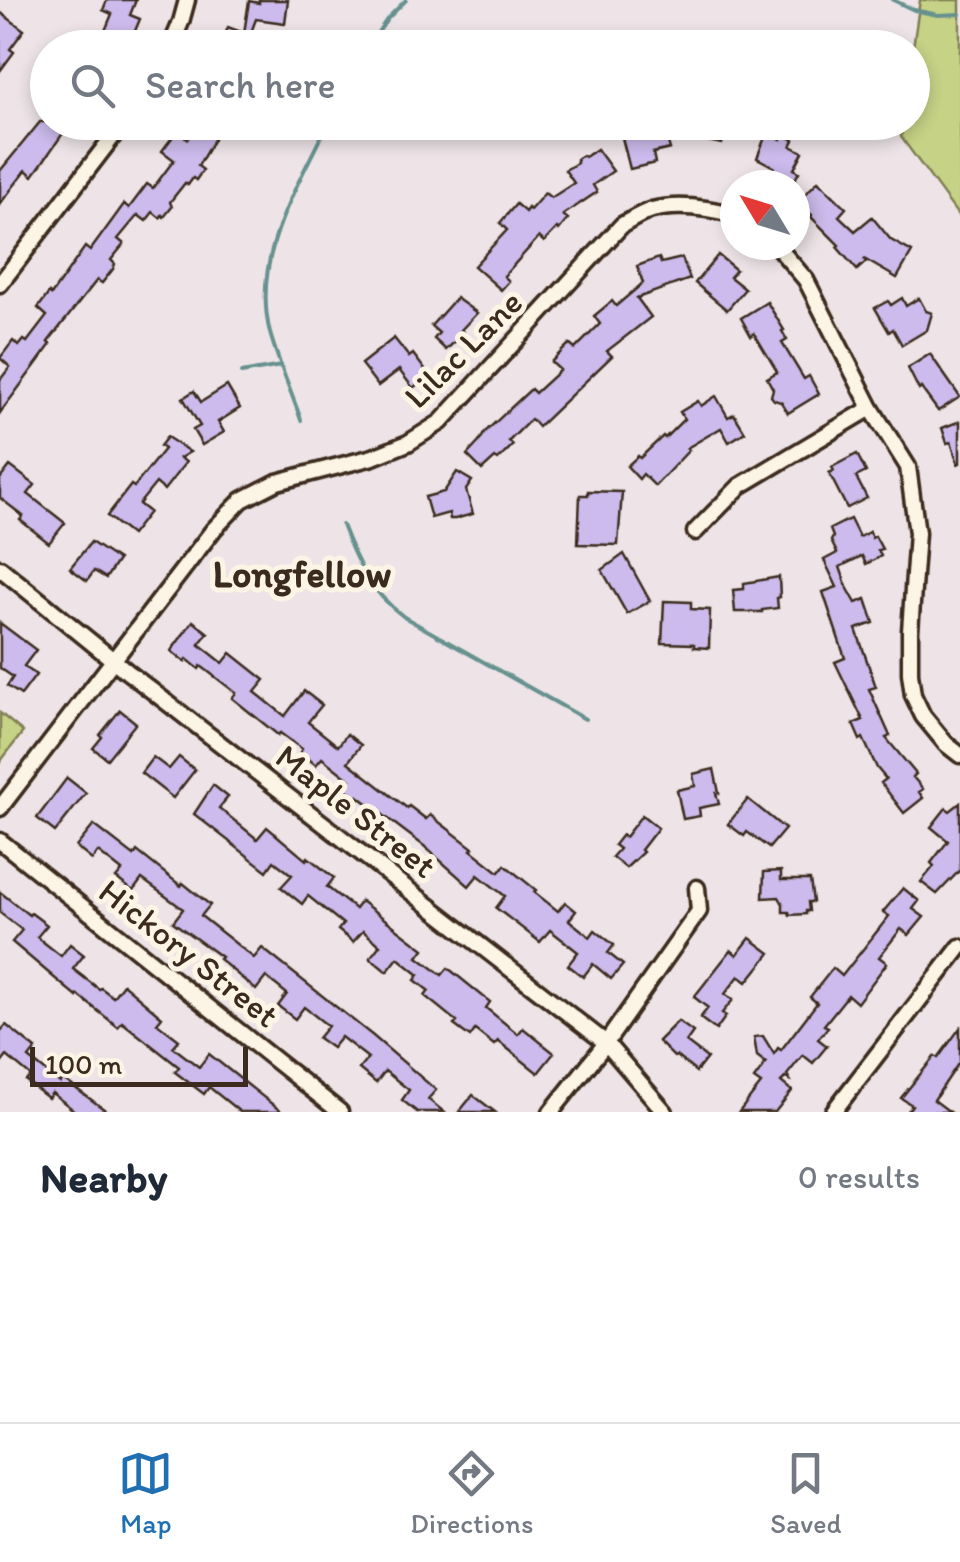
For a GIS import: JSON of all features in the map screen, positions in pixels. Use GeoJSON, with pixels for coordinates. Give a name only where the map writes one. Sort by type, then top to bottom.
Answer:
{"type":"FeatureCollection","features":[{"type":"Feature","properties":{"kind":"street"},"geometry":{"type":"LineString","coordinates":[[178,30],[186,0]]}},
{"type":"Feature","properties":{"kind":"street"},"geometry":{"type":"LineString","coordinates":[[0,284],[110,140]]}},
{"type":"Feature","properties":{"kind":"street","name":"Lilac Lane"},"geometry":{"type":"LineString","coordinates":[[0,808],[214,529],[242,500],[277,482],[373,457],[408,443],[441,422],[622,225],[652,210],[683,207],[720,211]]}},
{"type":"Feature","properties":{"kind":"street"},"geometry":{"type":"LineString","coordinates":[[789,260],[806,280],[871,408],[908,467],[917,533],[910,631],[913,696],[923,716],[960,755]]}},
{"type":"Feature","properties":{"kind":"street"},"geometry":{"type":"LineString","coordinates":[[694,532],[740,486],[871,408]]}},
{"type":"Feature","properties":{"kind":"street","name":"Maple Street"},"geometry":{"type":"LineString","coordinates":[[0,568],[606,1043],[664,1112]]}},
{"type":"Feature","properties":{"kind":"street","name":"Hickory Street"},"geometry":{"type":"LineString","coordinates":[[0,841],[340,1112]]}},
{"type":"Feature","properties":{"kind":"street"},"geometry":{"type":"LineString","coordinates":[[551,1112],[606,1043],[699,911],[697,888]]}},
{"type":"Feature","properties":{"kind":"street"},"geometry":{"type":"LineString","coordinates":[[833,1112],[960,946]]}},
{"type":"Feature","properties":{"kind":"green space"},"geometry":{"type":"Polygon","coordinates":[[[920,0],[960,0],[960,218],[903,140],[930,140],[930,30],[916,30],[920,0]]]}},
{"type":"Feature","properties":{"kind":"green space"},"geometry":{"type":"Polygon","coordinates":[[[0,713],[23,732],[0,762],[0,713]]]}},
{"type":"Feature","properties":{"kind":"building"},"geometry":{"type":"Polygon","coordinates":[[[107,0],[136,0],[130,15],[140,19],[135,30],[105,30],[112,14],[103,10],[107,0]]]}},
{"type":"Feature","properties":{"kind":"building"},"geometry":{"type":"Polygon","coordinates":[[[288,0],[285,23],[256,19],[252,30],[244,30],[249,1],[288,0]]]}},
{"type":"Feature","properties":{"kind":"building"},"geometry":{"type":"Polygon","coordinates":[[[0,12],[24,30],[0,71],[0,12]]]}},
{"type":"Feature","properties":{"kind":"building"},"geometry":{"type":"Polygon","coordinates":[[[30,134],[30,140],[58,140],[33,176],[26,170],[0,204],[0,171],[30,134]]]}},
{"type":"Feature","properties":{"kind":"building"},"geometry":{"type":"Polygon","coordinates":[[[170,140],[213,140],[198,166],[203,170],[196,180],[185,183],[164,217],[153,212],[146,221],[138,215],[118,239],[124,244],[111,260],[115,264],[113,269],[102,283],[97,280],[48,342],[51,344],[0,413],[0,380],[10,367],[0,358],[13,341],[19,346],[24,340],[27,342],[47,316],[38,308],[85,247],[90,251],[124,204],[129,208],[147,184],[153,188],[174,160],[162,151],[170,140]]]}},
{"type":"Feature","properties":{"kind":"building"},"geometry":{"type":"Polygon","coordinates":[[[623,140],[667,140],[670,149],[653,153],[655,163],[630,169],[623,140]]]}},
{"type":"Feature","properties":{"kind":"building"},"geometry":{"type":"Polygon","coordinates":[[[764,140],[794,140],[791,146],[803,152],[796,170],[773,170],[774,167],[757,158],[764,140]]]}},
{"type":"Feature","properties":{"kind":"building"},"geometry":{"type":"Polygon","coordinates":[[[597,149],[613,171],[593,185],[597,192],[563,215],[568,219],[559,230],[544,242],[539,237],[504,276],[509,281],[501,290],[474,266],[507,230],[500,223],[516,204],[525,212],[545,193],[551,198],[574,183],[565,170],[582,155],[597,149]]]}},
{"type":"Feature","properties":{"kind":"building"},"geometry":{"type":"Polygon","coordinates":[[[818,181],[846,208],[839,216],[855,231],[872,217],[891,240],[912,252],[897,278],[864,259],[866,262],[857,270],[811,217],[810,189],[818,181]]]}},
{"type":"Feature","properties":{"kind":"building"},"geometry":{"type":"Polygon","coordinates":[[[718,255],[736,270],[730,277],[745,289],[727,310],[695,283],[718,255]]]}},
{"type":"Feature","properties":{"kind":"building"},"geometry":{"type":"Polygon","coordinates":[[[659,258],[661,263],[682,258],[690,279],[637,298],[651,317],[607,351],[612,356],[538,427],[531,419],[509,441],[513,445],[482,470],[467,455],[485,432],[531,389],[535,393],[560,370],[551,362],[569,344],[575,349],[600,324],[594,316],[612,301],[616,306],[643,283],[637,266],[659,258]]]}},
{"type":"Feature","properties":{"kind":"building"},"geometry":{"type":"Polygon","coordinates":[[[456,298],[477,313],[446,350],[434,339],[439,333],[431,326],[456,298]]]}},
{"type":"Feature","properties":{"kind":"building"},"geometry":{"type":"Polygon","coordinates":[[[902,298],[906,306],[919,298],[926,311],[932,313],[927,330],[902,345],[875,308],[902,298]]]}},
{"type":"Feature","properties":{"kind":"building"},"geometry":{"type":"Polygon","coordinates":[[[767,302],[784,330],[787,340],[782,343],[804,379],[809,376],[819,394],[788,413],[771,396],[773,389],[767,378],[777,372],[741,318],[767,302]]]}},
{"type":"Feature","properties":{"kind":"building"},"geometry":{"type":"Polygon","coordinates":[[[394,338],[429,375],[413,388],[399,370],[378,386],[361,364],[394,338]]]}},
{"type":"Feature","properties":{"kind":"building"},"geometry":{"type":"Polygon","coordinates":[[[930,354],[960,397],[938,411],[919,390],[908,368],[930,354]]]}},
{"type":"Feature","properties":{"kind":"building"},"geometry":{"type":"Polygon","coordinates":[[[227,386],[240,408],[218,422],[224,432],[202,445],[193,430],[200,426],[183,398],[194,391],[201,402],[227,386]]]}},
{"type":"Feature","properties":{"kind":"building"},"geometry":{"type":"Polygon","coordinates":[[[716,396],[728,417],[734,414],[745,432],[729,442],[721,428],[687,448],[655,486],[643,474],[639,479],[627,466],[684,419],[680,412],[698,401],[701,406],[716,396]]]}},
{"type":"Feature","properties":{"kind":"building"},"geometry":{"type":"Polygon","coordinates":[[[960,421],[960,463],[958,464],[942,428],[960,421]]]}},
{"type":"Feature","properties":{"kind":"building"},"geometry":{"type":"Polygon","coordinates":[[[167,437],[190,452],[180,458],[186,462],[164,490],[156,483],[139,504],[149,512],[131,535],[107,516],[164,449],[160,446],[167,437]]]}},
{"type":"Feature","properties":{"kind":"building"},"geometry":{"type":"Polygon","coordinates":[[[857,454],[866,472],[856,477],[867,498],[847,508],[829,473],[834,471],[832,467],[857,454]]]}},
{"type":"Feature","properties":{"kind":"building"},"geometry":{"type":"Polygon","coordinates":[[[10,466],[35,485],[28,494],[65,523],[49,543],[0,498],[0,479],[10,466]]]}},
{"type":"Feature","properties":{"kind":"building"},"geometry":{"type":"Polygon","coordinates":[[[457,472],[472,481],[466,490],[473,514],[450,519],[449,513],[431,518],[425,497],[444,492],[457,472]]]}},
{"type":"Feature","properties":{"kind":"building"},"geometry":{"type":"Polygon","coordinates":[[[588,491],[622,492],[618,545],[578,544],[580,495],[588,495],[588,491]]]}},
{"type":"Feature","properties":{"kind":"building"},"geometry":{"type":"Polygon","coordinates":[[[850,519],[859,537],[869,532],[882,549],[878,550],[881,556],[866,564],[862,556],[840,567],[856,603],[866,599],[874,623],[856,629],[876,687],[869,689],[890,736],[886,738],[916,774],[913,777],[923,789],[919,792],[923,798],[904,813],[881,783],[886,779],[863,738],[860,740],[853,724],[863,720],[835,662],[845,658],[823,592],[837,587],[824,560],[837,553],[830,529],[850,519]]]}},
{"type":"Feature","properties":{"kind":"building"},"geometry":{"type":"Polygon","coordinates":[[[91,542],[118,560],[106,578],[94,571],[87,581],[70,568],[91,542]]]}},
{"type":"Feature","properties":{"kind":"building"},"geometry":{"type":"Polygon","coordinates":[[[624,554],[650,601],[627,614],[602,570],[624,554]]]}},
{"type":"Feature","properties":{"kind":"building"},"geometry":{"type":"Polygon","coordinates":[[[779,577],[778,608],[735,612],[733,590],[744,589],[744,583],[779,577]]]}},
{"type":"Feature","properties":{"kind":"building"},"geometry":{"type":"Polygon","coordinates":[[[664,601],[691,602],[691,609],[710,610],[709,648],[662,643],[664,601]]]}},
{"type":"Feature","properties":{"kind":"building"},"geometry":{"type":"Polygon","coordinates":[[[193,621],[208,633],[199,644],[223,663],[231,653],[265,680],[255,692],[285,716],[304,691],[322,705],[308,722],[338,746],[347,734],[361,745],[348,762],[407,808],[426,819],[430,815],[499,872],[505,865],[558,911],[565,902],[576,911],[569,920],[590,937],[595,930],[614,945],[608,953],[623,965],[611,979],[593,964],[583,977],[568,965],[578,952],[550,930],[540,942],[496,908],[505,896],[478,875],[469,886],[424,846],[344,788],[350,780],[322,758],[316,765],[300,752],[302,749],[232,698],[236,693],[201,666],[199,669],[187,659],[185,662],[171,651],[193,621]]]}},
{"type":"Feature","properties":{"kind":"building"},"geometry":{"type":"Polygon","coordinates":[[[0,623],[36,650],[24,666],[36,675],[21,695],[7,686],[13,677],[0,668],[0,623]]]}},
{"type":"Feature","properties":{"kind":"building"},"geometry":{"type":"Polygon","coordinates":[[[120,710],[136,723],[107,759],[93,748],[120,710]]]}},
{"type":"Feature","properties":{"kind":"building"},"geometry":{"type":"Polygon","coordinates":[[[153,757],[169,769],[179,757],[195,770],[173,798],[141,773],[153,757]]]}},
{"type":"Feature","properties":{"kind":"building"},"geometry":{"type":"Polygon","coordinates":[[[714,769],[719,804],[699,808],[700,816],[683,819],[677,790],[695,786],[693,774],[714,769]]]}},
{"type":"Feature","properties":{"kind":"building"},"geometry":{"type":"Polygon","coordinates":[[[67,778],[86,793],[55,832],[37,818],[67,778]]]}},
{"type":"Feature","properties":{"kind":"building"},"geometry":{"type":"Polygon","coordinates":[[[213,785],[228,797],[219,808],[257,839],[267,827],[334,878],[327,887],[355,909],[361,901],[424,949],[418,957],[442,975],[448,968],[490,1002],[486,1008],[518,1034],[523,1028],[554,1053],[538,1073],[498,1041],[494,1045],[475,1030],[470,1037],[454,1025],[457,1022],[425,996],[429,991],[415,980],[419,975],[398,958],[387,972],[370,958],[380,945],[363,931],[353,942],[338,930],[343,924],[308,896],[302,904],[281,887],[292,875],[274,861],[267,871],[194,814],[213,785]]]}},
{"type":"Feature","properties":{"kind":"building"},"geometry":{"type":"Polygon","coordinates":[[[748,799],[785,829],[769,848],[728,824],[748,799]]]}},
{"type":"Feature","properties":{"kind":"building"},"geometry":{"type":"Polygon","coordinates":[[[960,803],[960,870],[937,894],[921,882],[948,841],[931,827],[946,808],[950,811],[960,803]]]}},
{"type":"Feature","properties":{"kind":"building"},"geometry":{"type":"Polygon","coordinates":[[[642,815],[658,828],[643,852],[626,868],[612,857],[619,849],[614,845],[642,815]]]}},
{"type":"Feature","properties":{"kind":"building"},"geometry":{"type":"Polygon","coordinates":[[[94,825],[134,856],[137,851],[210,905],[201,916],[254,958],[262,948],[373,1036],[436,1090],[428,1099],[444,1112],[417,1112],[402,1100],[409,1090],[385,1071],[376,1083],[359,1069],[368,1058],[341,1037],[332,1048],[318,1038],[328,1026],[304,1007],[295,1019],[278,1006],[287,994],[266,977],[256,990],[221,957],[173,922],[183,909],[142,879],[133,891],[116,878],[122,871],[98,852],[92,860],[76,847],[94,825]]]}},
{"type":"Feature","properties":{"kind":"building"},"geometry":{"type":"Polygon","coordinates":[[[781,871],[781,880],[810,880],[813,902],[808,902],[806,914],[783,912],[779,897],[763,898],[764,872],[781,871]]]}},
{"type":"Feature","properties":{"kind":"building"},"geometry":{"type":"Polygon","coordinates":[[[903,888],[919,901],[913,909],[924,917],[909,935],[901,929],[879,957],[887,963],[857,1003],[848,995],[824,1025],[828,1027],[818,1039],[827,1046],[813,1063],[803,1055],[787,1075],[790,1080],[785,1078],[781,1082],[792,1091],[775,1112],[739,1112],[761,1084],[754,1079],[766,1063],[757,1056],[754,1037],[763,1036],[774,1054],[778,1048],[781,1050],[817,1003],[810,997],[833,968],[842,976],[889,916],[883,912],[903,888]]]}},
{"type":"Feature","properties":{"kind":"building"},"geometry":{"type":"Polygon","coordinates":[[[0,892],[47,925],[37,937],[61,956],[70,944],[84,955],[73,969],[113,997],[123,984],[162,1017],[157,1023],[179,1040],[173,1047],[199,1067],[209,1054],[282,1112],[240,1112],[209,1087],[204,1094],[175,1072],[179,1067],[122,1022],[118,1027],[77,997],[12,942],[22,930],[0,913],[0,892]]]}},
{"type":"Feature","properties":{"kind":"building"},"geometry":{"type":"Polygon","coordinates":[[[750,938],[770,953],[747,982],[739,976],[725,994],[733,1000],[722,1013],[726,1016],[716,1030],[700,1018],[708,1008],[694,997],[731,950],[737,955],[750,938]]]}},
{"type":"Feature","properties":{"kind":"building"},"geometry":{"type":"Polygon","coordinates":[[[678,1021],[693,1032],[686,1042],[707,1058],[696,1072],[658,1041],[678,1021]]]}},
{"type":"Feature","properties":{"kind":"building"},"geometry":{"type":"Polygon","coordinates":[[[6,1025],[36,1049],[29,1058],[60,1083],[63,1079],[108,1112],[76,1112],[52,1093],[48,1098],[26,1081],[31,1076],[7,1056],[0,1065],[0,1032],[6,1025]]]}},
{"type":"Feature","properties":{"kind":"building"},"geometry":{"type":"Polygon","coordinates":[[[960,1028],[960,1061],[934,1100],[950,1112],[907,1112],[912,1105],[901,1098],[960,1028]]]}},
{"type":"Feature","properties":{"kind":"building"},"geometry":{"type":"Polygon","coordinates":[[[473,1095],[495,1112],[459,1112],[473,1095]]]}},
{"type":"Feature","properties":{"kind":"waterway"},"geometry":{"type":"LineString","coordinates":[[380,30],[406,0]]}},
{"type":"Feature","properties":{"kind":"waterway"},"geometry":{"type":"LineString","coordinates":[[893,0],[914,10],[960,14]]}},
{"type":"Feature","properties":{"kind":"waterway"},"geometry":{"type":"LineString","coordinates":[[301,420],[270,333],[267,277],[280,224],[319,140]]}},
{"type":"Feature","properties":{"kind":"waterway"},"geometry":{"type":"LineString","coordinates":[[241,373],[281,366]]}},
{"type":"Feature","properties":{"kind":"waterway"},"geometry":{"type":"LineString","coordinates":[[342,525],[366,576],[404,617],[585,719]]}},
{"type":"Feature","properties":{"kind":"district","name":"Longfellow"},"geometry":{"type":"Point","coordinates":[302,574]}}]}
